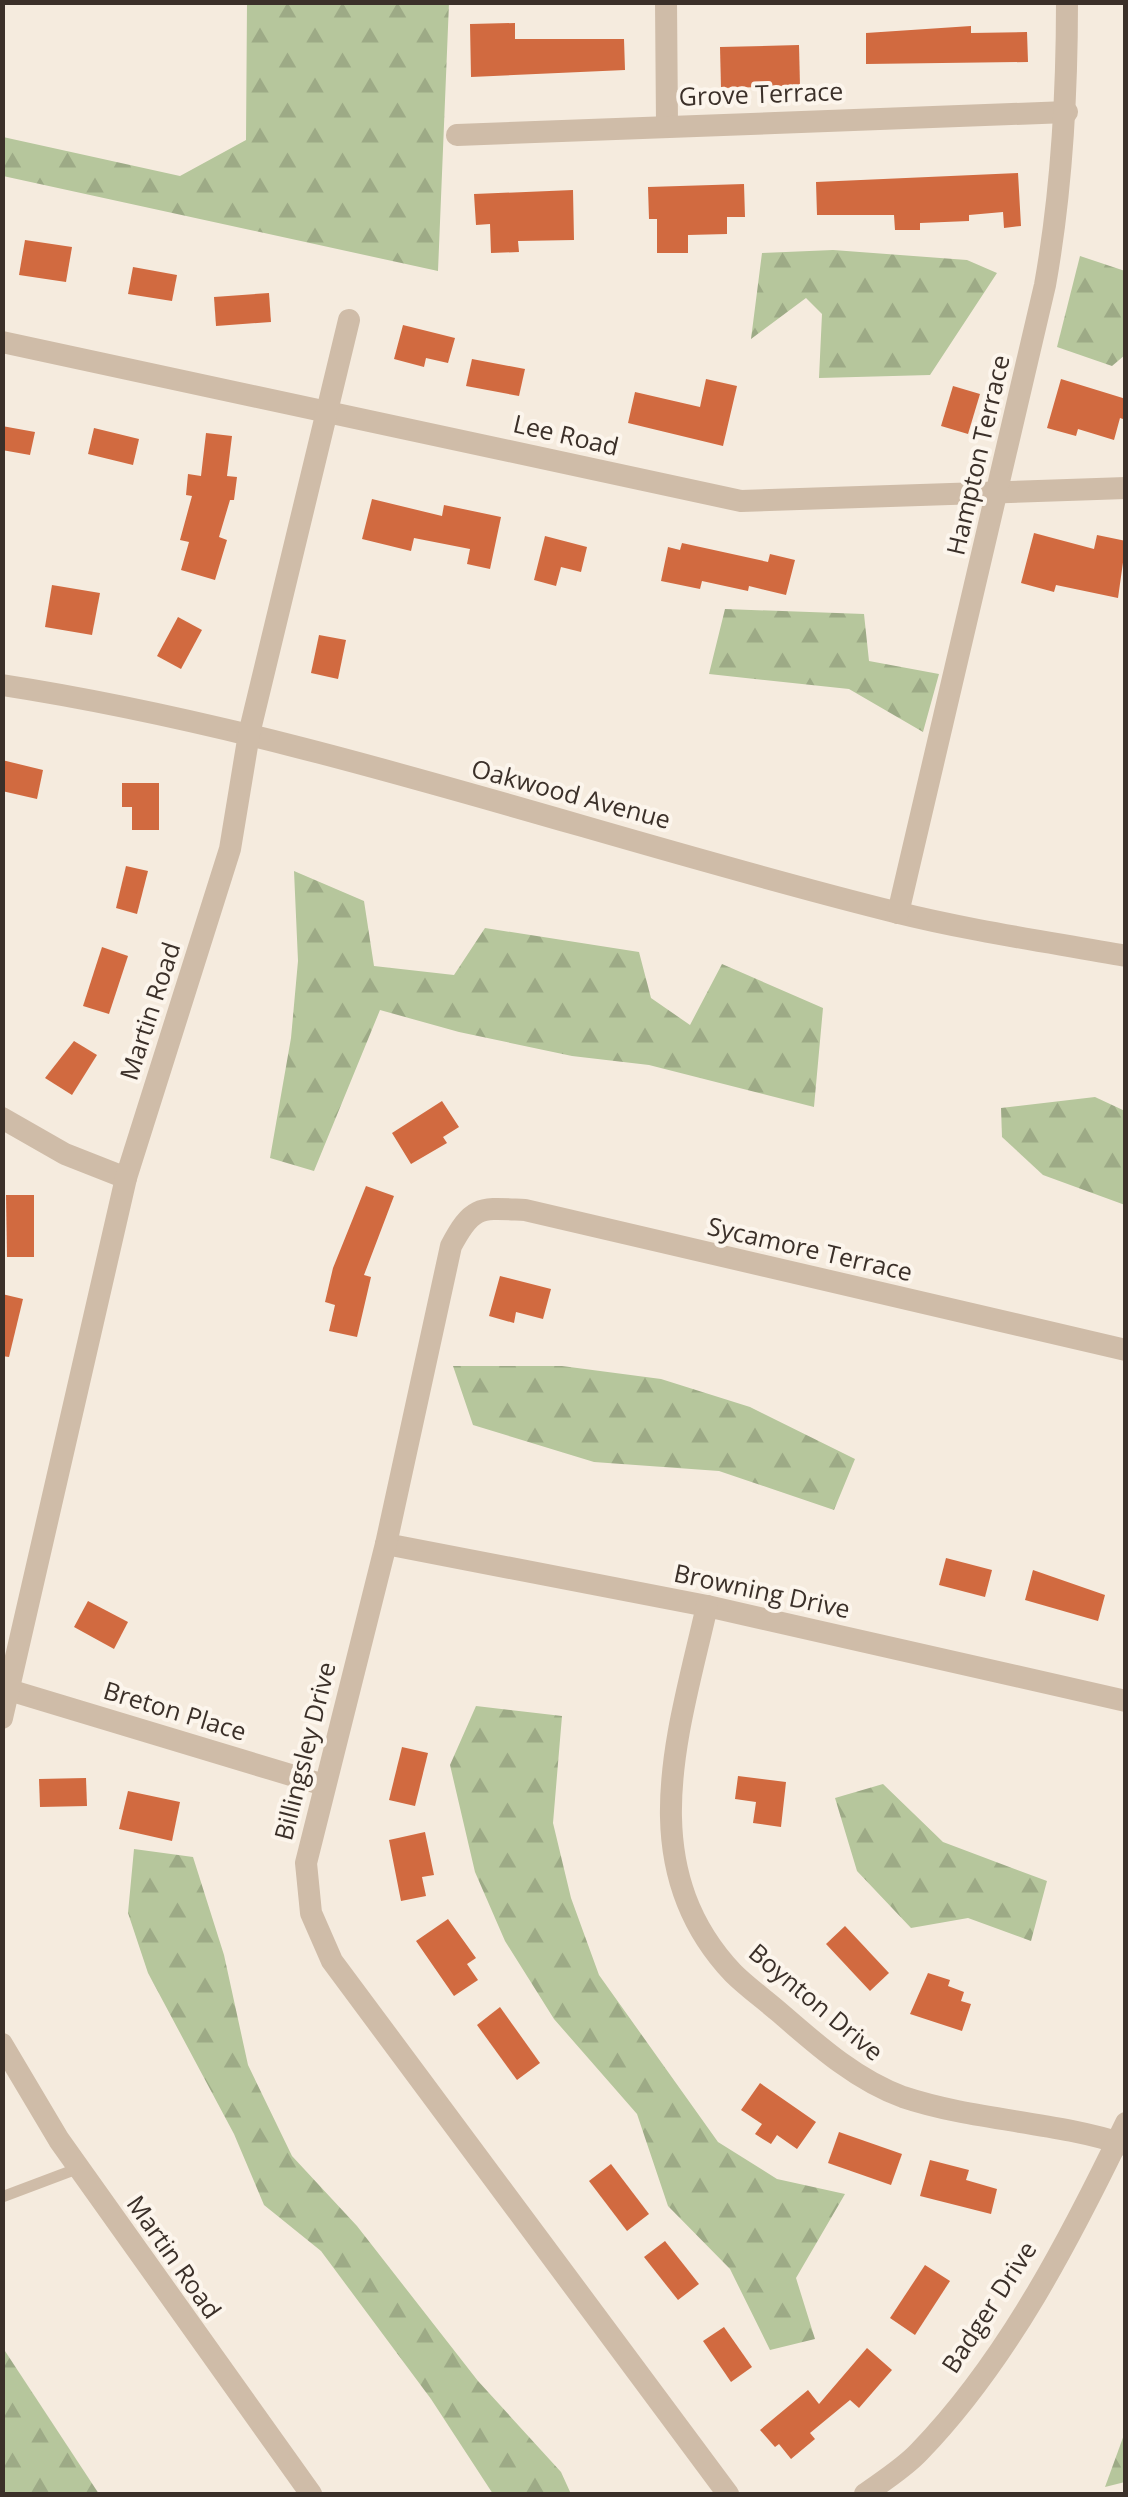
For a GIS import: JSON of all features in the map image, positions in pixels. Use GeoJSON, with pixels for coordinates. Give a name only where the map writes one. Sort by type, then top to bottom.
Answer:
{"type":"FeatureCollection","features":[{"type":"Feature","properties":{"kind":"street"},"geometry":{"type":"LineString","coordinates":[[666,2],[667,124]]}},
{"type":"Feature","properties":{"kind":"street","name":"Hampton Terrace"},"geometry":{"type":"LineString","coordinates":[[898,913],[1046,284],[1060,204],[1067,112],[1067,2]]}},
{"type":"Feature","properties":{"kind":"street","name":"Grove Terrace"},"geometry":{"type":"LineString","coordinates":[[458,136],[667,124],[1067,112]]}},
{"type":"Feature","properties":{"kind":"street","name":"Martin Road"},"geometry":{"type":"LineString","coordinates":[[2,1718],[126,1178],[230,850],[249,734],[349,320]]}},
{"type":"Feature","properties":{"kind":"street","name":"Lee Road"},"geometry":{"type":"LineString","coordinates":[[2,342],[329,409],[740,502],[1126,488]]}},
{"type":"Feature","properties":{"kind":"street","name":"Oakwood Avenue"},"geometry":{"type":"LineString","coordinates":[[2,685],[127,704],[249,734],[898,913],[1126,956]]}},
{"type":"Feature","properties":{"kind":"street"},"geometry":{"type":"LineString","coordinates":[[2,1118],[65,1154],[126,1178]]}},
{"type":"Feature","properties":{"kind":"street","name":"Sycamore Terrace"},"geometry":{"type":"LineString","coordinates":[[481,1208],[525,1210],[1126,1350]]}},
{"type":"Feature","properties":{"kind":"street","name":"Billingsley Drive"},"geometry":{"type":"LineString","coordinates":[[481,1208],[469,1217],[451,1246],[386,1544],[306,1863],[310,1912],[332,1961],[728,2494]]}},
{"type":"Feature","properties":{"kind":"street","name":"Browning Drive"},"geometry":{"type":"LineString","coordinates":[[386,1544],[707,1606],[1126,1701]]}},
{"type":"Feature","properties":{"kind":"street","name":"Boynton Drive"},"geometry":{"type":"LineString","coordinates":[[707,1606],[668,1788],[678,1870],[714,1949],[734,1973],[793,2024],[870,2083],[934,2106],[1123,2137]]}},
{"type":"Feature","properties":{"kind":"street","name":"Breton Place"},"geometry":{"type":"LineString","coordinates":[[9,1690],[324,1785]]}},
{"type":"Feature","properties":{"kind":"street","name":"Martin Road"},"geometry":{"type":"LineString","coordinates":[[2,2044],[79,2168],[311,2494]]}},
{"type":"Feature","properties":{"kind":"street","name":"Badger Drive"},"geometry":{"type":"LineString","coordinates":[[865,2494],[918,2454],[986,2370],[1053,2264],[1123,2137]]}},
{"type":"Feature","properties":{"kind":"lane"},"geometry":{"type":"LineString","coordinates":[[2,2196],[79,2168]]}},
{"type":"Feature","properties":{"kind":"green space"},"geometry":{"type":"Polygon","coordinates":[[[247,3],[449,3],[438,271],[3,176],[3,137],[180,176],[246,140],[247,3]]]}},
{"type":"Feature","properties":{"kind":"green space"},"geometry":{"type":"Polygon","coordinates":[[[833,250],[967,260],[997,273],[930,375],[819,378],[822,314],[806,298],[751,339],[762,253],[833,250]]]}},
{"type":"Feature","properties":{"kind":"green space"},"geometry":{"type":"Polygon","coordinates":[[[1080,256],[1125,271],[1125,355],[1112,366],[1057,347],[1080,256]]]}},
{"type":"Feature","properties":{"kind":"green space"},"geometry":{"type":"Polygon","coordinates":[[[725,609],[864,614],[869,661],[939,674],[923,732],[849,689],[709,674],[725,609]]]}},
{"type":"Feature","properties":{"kind":"green space"},"geometry":{"type":"Polygon","coordinates":[[[294,871],[364,901],[374,966],[454,975],[485,928],[639,952],[651,998],[690,1025],[722,964],[823,1008],[814,1107],[649,1065],[572,1056],[380,1010],[314,1171],[270,1158],[291,1038],[298,961],[294,871]]]}},
{"type":"Feature","properties":{"kind":"green space"},"geometry":{"type":"Polygon","coordinates":[[[1095,1097],[1125,1111],[1125,1205],[1043,1175],[1002,1137],[1001,1108],[1095,1097]]]}},
{"type":"Feature","properties":{"kind":"green space"},"geometry":{"type":"Polygon","coordinates":[[[453,1366],[562,1366],[661,1379],[750,1407],[855,1459],[834,1510],[719,1471],[594,1462],[473,1425],[453,1366]]]}},
{"type":"Feature","properties":{"kind":"green space"},"geometry":{"type":"Polygon","coordinates":[[[476,1706],[562,1716],[553,1823],[571,1898],[599,1975],[718,2142],[777,2179],[845,2194],[796,2278],[815,2339],[770,2350],[730,2269],[668,2206],[637,2114],[554,2019],[505,1941],[475,1872],[450,1765],[476,1706]]]}},
{"type":"Feature","properties":{"kind":"green space"},"geometry":{"type":"Polygon","coordinates":[[[883,1784],[943,1842],[1047,1881],[1031,1941],[968,1918],[911,1928],[857,1871],[835,1798],[883,1784]]]}},
{"type":"Feature","properties":{"kind":"green space"},"geometry":{"type":"Polygon","coordinates":[[[134,1849],[193,1857],[224,1955],[248,2065],[292,2156],[357,2226],[478,2381],[561,2472],[571,2494],[493,2494],[431,2399],[321,2251],[264,2205],[234,2134],[148,1973],[128,1913],[134,1849]]]}},
{"type":"Feature","properties":{"kind":"green space"},"geometry":{"type":"Polygon","coordinates":[[[3,2348],[99,2494],[3,2494],[3,2348]]]}},
{"type":"Feature","properties":{"kind":"green space"},"geometry":{"type":"Polygon","coordinates":[[[1125,2432],[1125,2482],[1105,2487],[1125,2432]]]}},
{"type":"Feature","properties":{"kind":"building"},"geometry":{"type":"Polygon","coordinates":[[[515,23],[515,39],[624,39],[625,70],[471,77],[470,24],[515,23]]]}},
{"type":"Feature","properties":{"kind":"building"},"geometry":{"type":"Polygon","coordinates":[[[971,26],[971,33],[1027,32],[1028,62],[866,64],[866,33],[971,26]]]}},
{"type":"Feature","properties":{"kind":"building"},"geometry":{"type":"Polygon","coordinates":[[[799,45],[800,86],[721,88],[720,47],[799,45]]]}},
{"type":"Feature","properties":{"kind":"building"},"geometry":{"type":"Polygon","coordinates":[[[1018,173],[1021,226],[1004,228],[1003,212],[969,215],[969,221],[920,223],[920,230],[895,230],[894,215],[817,215],[816,182],[1018,173]]]}},
{"type":"Feature","properties":{"kind":"building"},"geometry":{"type":"Polygon","coordinates":[[[744,184],[745,217],[727,217],[727,234],[688,235],[688,253],[657,253],[657,219],[649,219],[648,187],[744,184]]]}},
{"type":"Feature","properties":{"kind":"building"},"geometry":{"type":"Polygon","coordinates":[[[573,190],[574,240],[518,241],[519,252],[491,253],[490,224],[476,225],[474,194],[573,190]]]}},
{"type":"Feature","properties":{"kind":"building"},"geometry":{"type":"Polygon","coordinates":[[[25,240],[72,247],[66,282],[19,275],[25,240]]]}},
{"type":"Feature","properties":{"kind":"building"},"geometry":{"type":"Polygon","coordinates":[[[133,267],[177,275],[172,301],[128,294],[133,267]]]}},
{"type":"Feature","properties":{"kind":"building"},"geometry":{"type":"Polygon","coordinates":[[[269,293],[271,322],[216,326],[214,297],[269,293]]]}},
{"type":"Feature","properties":{"kind":"building"},"geometry":{"type":"Polygon","coordinates":[[[403,325],[455,338],[448,363],[426,358],[424,367],[394,359],[403,325]]]}},
{"type":"Feature","properties":{"kind":"building"},"geometry":{"type":"Polygon","coordinates":[[[472,359],[525,369],[519,396],[466,386],[472,359]]]}},
{"type":"Feature","properties":{"kind":"building"},"geometry":{"type":"Polygon","coordinates":[[[706,379],[737,386],[723,446],[628,423],[635,392],[700,407],[706,379]]]}},
{"type":"Feature","properties":{"kind":"building"},"geometry":{"type":"Polygon","coordinates":[[[1061,379],[1126,399],[1126,420],[1120,418],[1114,440],[1078,429],[1076,436],[1047,428],[1061,379]]]}},
{"type":"Feature","properties":{"kind":"building"},"geometry":{"type":"Polygon","coordinates":[[[953,386],[980,394],[968,434],[941,426],[953,386]]]}},
{"type":"Feature","properties":{"kind":"building"},"geometry":{"type":"Polygon","coordinates":[[[2,426],[35,432],[30,455],[2,450],[2,426]]]}},
{"type":"Feature","properties":{"kind":"building"},"geometry":{"type":"Polygon","coordinates":[[[94,428],[139,439],[133,465],[88,454],[94,428]]]}},
{"type":"Feature","properties":{"kind":"building"},"geometry":{"type":"Polygon","coordinates":[[[206,433],[232,436],[227,476],[237,477],[234,500],[230,500],[219,537],[227,540],[215,580],[181,570],[189,542],[180,540],[192,496],[186,495],[188,474],[201,476],[206,433]]]}},
{"type":"Feature","properties":{"kind":"building"},"geometry":{"type":"Polygon","coordinates":[[[372,499],[442,516],[444,505],[501,517],[490,569],[467,564],[470,549],[414,538],[411,551],[362,539],[372,499]]]}},
{"type":"Feature","properties":{"kind":"building"},"geometry":{"type":"Polygon","coordinates":[[[1034,533],[1094,549],[1097,535],[1126,541],[1118,598],[1056,585],[1054,592],[1021,583],[1034,533]]]}},
{"type":"Feature","properties":{"kind":"building"},"geometry":{"type":"Polygon","coordinates":[[[545,536],[587,547],[581,572],[561,567],[556,586],[534,580],[545,536]]]}},
{"type":"Feature","properties":{"kind":"building"},"geometry":{"type":"Polygon","coordinates":[[[682,543],[768,562],[770,554],[795,560],[786,595],[749,586],[748,591],[702,581],[700,589],[661,581],[668,547],[680,550],[682,543]]]}},
{"type":"Feature","properties":{"kind":"building"},"geometry":{"type":"Polygon","coordinates":[[[52,585],[100,593],[92,635],[45,627],[52,585]]]}},
{"type":"Feature","properties":{"kind":"building"},"geometry":{"type":"Polygon","coordinates":[[[178,617],[202,630],[181,669],[157,656],[178,617]]]}},
{"type":"Feature","properties":{"kind":"building"},"geometry":{"type":"Polygon","coordinates":[[[319,635],[346,640],[338,679],[311,673],[319,635]]]}},
{"type":"Feature","properties":{"kind":"building"},"geometry":{"type":"Polygon","coordinates":[[[2,760],[43,770],[37,799],[2,791],[2,760]]]}},
{"type":"Feature","properties":{"kind":"building"},"geometry":{"type":"Polygon","coordinates":[[[122,783],[159,783],[159,830],[132,830],[132,807],[122,807],[122,783]]]}},
{"type":"Feature","properties":{"kind":"building"},"geometry":{"type":"Polygon","coordinates":[[[126,866],[148,871],[137,914],[116,908],[126,866]]]}},
{"type":"Feature","properties":{"kind":"building"},"geometry":{"type":"Polygon","coordinates":[[[102,947],[128,956],[109,1014],[83,1006],[102,947]]]}},
{"type":"Feature","properties":{"kind":"building"},"geometry":{"type":"Polygon","coordinates":[[[74,1041],[97,1055],[72,1095],[45,1078],[74,1041]]]}},
{"type":"Feature","properties":{"kind":"building"},"geometry":{"type":"Polygon","coordinates":[[[442,1101],[459,1127],[443,1137],[447,1143],[411,1164],[392,1133],[442,1101]]]}},
{"type":"Feature","properties":{"kind":"building"},"geometry":{"type":"Polygon","coordinates":[[[366,1186],[394,1196],[364,1275],[371,1277],[357,1337],[329,1331],[335,1305],[325,1302],[333,1268],[366,1186]]]}},
{"type":"Feature","properties":{"kind":"building"},"geometry":{"type":"Polygon","coordinates":[[[6,1195],[34,1195],[34,1257],[7,1257],[6,1195]]]}},
{"type":"Feature","properties":{"kind":"building"},"geometry":{"type":"Polygon","coordinates":[[[500,1276],[551,1289],[543,1319],[516,1312],[514,1323],[489,1316],[500,1276]]]}},
{"type":"Feature","properties":{"kind":"building"},"geometry":{"type":"Polygon","coordinates":[[[2,1294],[23,1299],[9,1357],[2,1356],[2,1294]]]}},
{"type":"Feature","properties":{"kind":"building"},"geometry":{"type":"Polygon","coordinates":[[[946,1558],[992,1570],[985,1597],[939,1585],[946,1558]]]}},
{"type":"Feature","properties":{"kind":"building"},"geometry":{"type":"Polygon","coordinates":[[[1033,1570],[1105,1595],[1098,1621],[1025,1600],[1033,1570]]]}},
{"type":"Feature","properties":{"kind":"building"},"geometry":{"type":"Polygon","coordinates":[[[88,1601],[128,1622],[114,1649],[74,1627],[88,1601]]]}},
{"type":"Feature","properties":{"kind":"building"},"geometry":{"type":"Polygon","coordinates":[[[402,1747],[428,1753],[415,1806],[389,1800],[402,1747]]]}},
{"type":"Feature","properties":{"kind":"building"},"geometry":{"type":"Polygon","coordinates":[[[738,1776],[786,1782],[781,1827],[753,1823],[756,1802],[735,1799],[738,1776]]]}},
{"type":"Feature","properties":{"kind":"building"},"geometry":{"type":"Polygon","coordinates":[[[86,1778],[87,1806],[40,1807],[39,1779],[86,1778]]]}},
{"type":"Feature","properties":{"kind":"building"},"geometry":{"type":"Polygon","coordinates":[[[128,1791],[180,1802],[172,1841],[119,1829],[128,1791]]]}},
{"type":"Feature","properties":{"kind":"building"},"geometry":{"type":"Polygon","coordinates":[[[425,1832],[434,1875],[422,1877],[426,1896],[401,1901],[389,1840],[425,1832]]]}},
{"type":"Feature","properties":{"kind":"building"},"geometry":{"type":"Polygon","coordinates":[[[448,1919],[476,1958],[467,1964],[478,1980],[454,1996],[416,1941],[448,1919]]]}},
{"type":"Feature","properties":{"kind":"building"},"geometry":{"type":"Polygon","coordinates":[[[845,1926],[889,1973],[870,1991],[826,1944],[845,1926]]]}},
{"type":"Feature","properties":{"kind":"building"},"geometry":{"type":"Polygon","coordinates":[[[928,1973],[950,1980],[948,1986],[964,1992],[961,2001],[971,2004],[962,2031],[910,2014],[928,1973]]]}},
{"type":"Feature","properties":{"kind":"building"},"geometry":{"type":"Polygon","coordinates":[[[500,2007],[540,2063],[517,2080],[477,2025],[500,2007]]]}},
{"type":"Feature","properties":{"kind":"building"},"geometry":{"type":"Polygon","coordinates":[[[760,2083],[816,2122],[797,2149],[777,2135],[771,2144],[755,2134],[762,2124],[741,2110],[760,2083]]]}},
{"type":"Feature","properties":{"kind":"building"},"geometry":{"type":"Polygon","coordinates":[[[839,2132],[902,2154],[891,2185],[828,2163],[839,2132]]]}},
{"type":"Feature","properties":{"kind":"building"},"geometry":{"type":"Polygon","coordinates":[[[930,2160],[969,2170],[966,2180],[997,2189],[991,2214],[920,2196],[930,2160]]]}},
{"type":"Feature","properties":{"kind":"building"},"geometry":{"type":"Polygon","coordinates":[[[611,2164],[649,2214],[627,2231],[589,2181],[611,2164]]]}},
{"type":"Feature","properties":{"kind":"building"},"geometry":{"type":"Polygon","coordinates":[[[665,2241],[699,2284],[678,2300],[644,2257],[665,2241]]]}},
{"type":"Feature","properties":{"kind":"building"},"geometry":{"type":"Polygon","coordinates":[[[925,2265],[950,2281],[915,2335],[890,2318],[925,2265]]]}},
{"type":"Feature","properties":{"kind":"building"},"geometry":{"type":"Polygon","coordinates":[[[724,2327],[752,2367],[731,2382],[703,2341],[724,2327]]]}},
{"type":"Feature","properties":{"kind":"building"},"geometry":{"type":"Polygon","coordinates":[[[867,2348],[892,2370],[859,2408],[850,2400],[810,2433],[815,2439],[791,2459],[779,2444],[775,2447],[760,2430],[808,2390],[819,2404],[867,2348]]]}}]}
